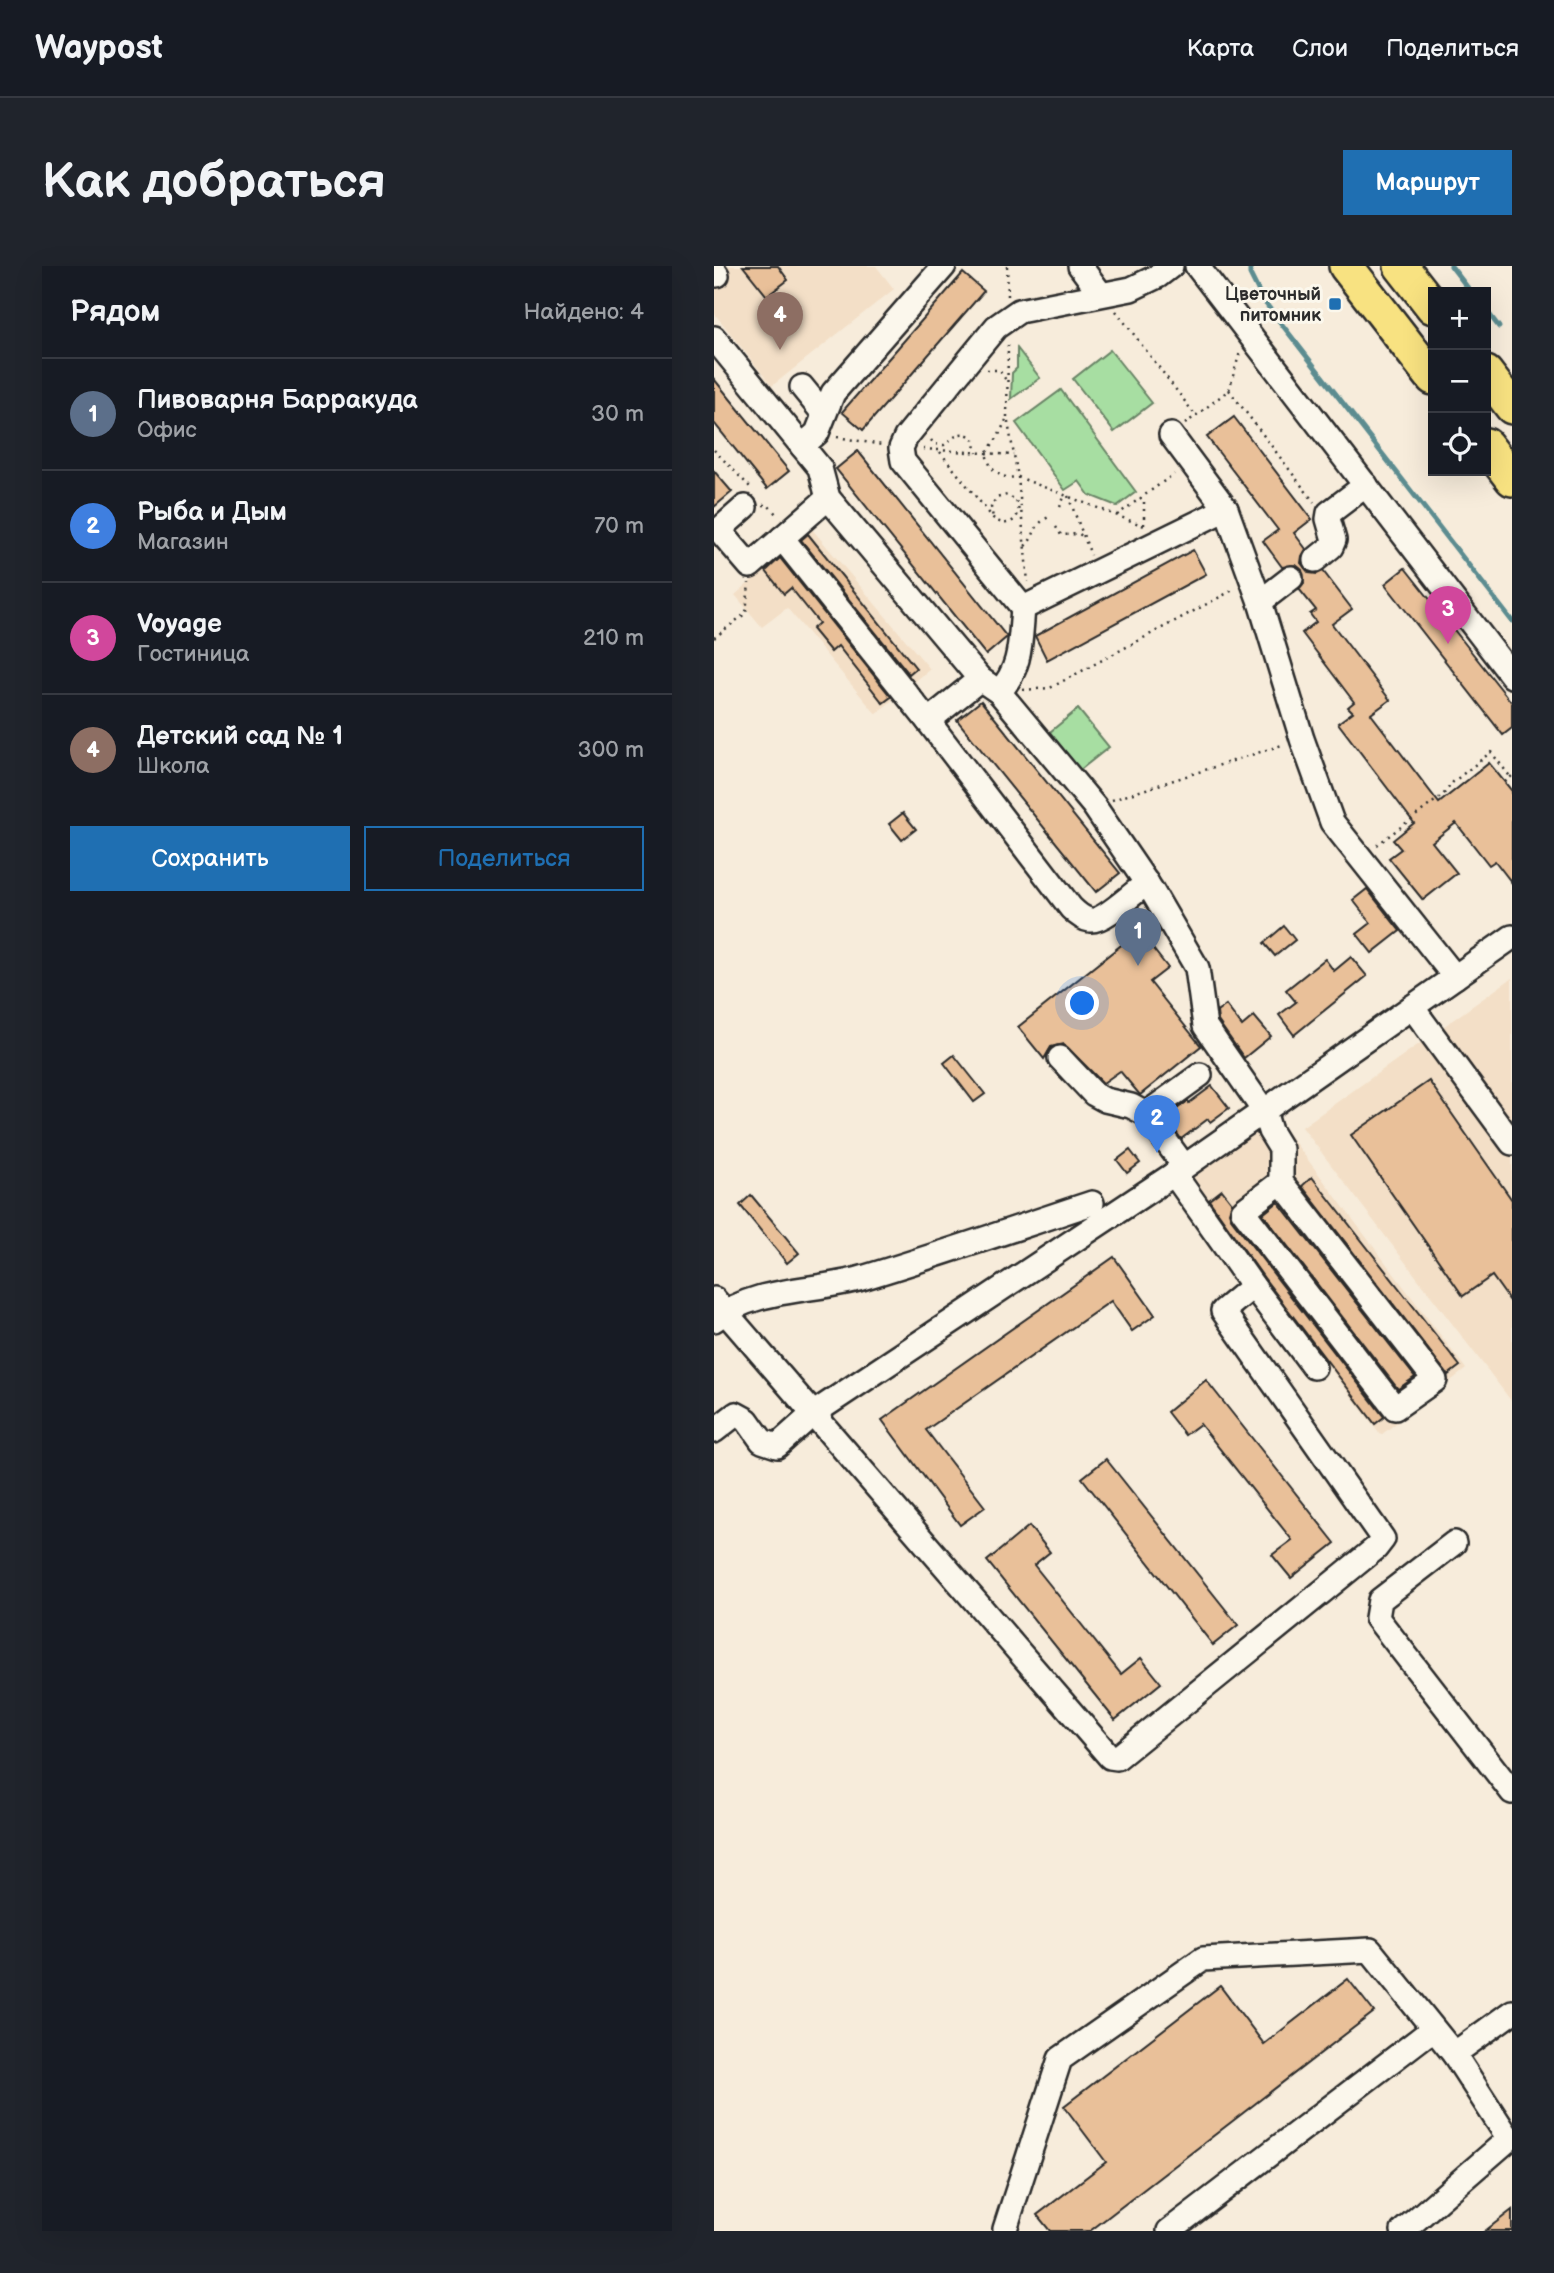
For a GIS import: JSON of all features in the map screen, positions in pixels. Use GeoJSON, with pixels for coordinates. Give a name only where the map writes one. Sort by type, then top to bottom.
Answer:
{"type":"FeatureCollection","features":[{"type":"Feature","properties":{"kind":"highway"},"geometry":{"type":"LineString","coordinates":[[1346,266],[1428,372]]}},
{"type":"Feature","properties":{"kind":"highway"},"geometry":{"type":"LineString","coordinates":[[1411,270],[1428,299]]}},
{"type":"Feature","properties":{"kind":"highway"},"geometry":{"type":"LineString","coordinates":[[1491,380],[1512,407]]}},
{"type":"Feature","properties":{"kind":"highway"},"geometry":{"type":"LineString","coordinates":[[1491,452],[1512,479]]}},
{"type":"Feature","properties":{"kind":"street"},"geometry":{"type":"LineString","coordinates":[[815,431],[833,393],[944,266]]}},
{"type":"Feature","properties":{"kind":"street"},"geometry":{"type":"LineString","coordinates":[[1080,266],[1100,293]]}},
{"type":"Feature","properties":{"kind":"street"},"geometry":{"type":"LineString","coordinates":[[999,692],[1017,667],[1023,608],[903,461],[901,448],[906,437],[996,327],[1009,317],[1019,311],[1131,289],[1158,276],[1171,266]]}},
{"type":"Feature","properties":{"kind":"street"},"geometry":{"type":"LineString","coordinates":[[1197,266],[1512,676]]}},
{"type":"Feature","properties":{"kind":"street"},"geometry":{"type":"LineString","coordinates":[[714,338],[815,431]]}},
{"type":"Feature","properties":{"kind":"street"},"geometry":{"type":"LineString","coordinates":[[802,387],[815,431],[820,468],[828,498],[980,679],[999,692],[1094,806],[1147,883],[1197,968],[1205,1026],[1264,1111],[1270,1131],[1281,1149],[1281,1182],[1435,1380],[1395,1408],[1243,1212],[1281,1182]]}},
{"type":"Feature","properties":{"kind":"street"},"geometry":{"type":"LineString","coordinates":[[1171,435],[1226,509],[1256,591],[1302,739],[1332,822],[1455,977]]}},
{"type":"Feature","properties":{"kind":"street"},"geometry":{"type":"LineString","coordinates":[[1315,560],[1331,547],[1334,540],[1329,513],[1366,485]]}},
{"type":"Feature","properties":{"kind":"street"},"geometry":{"type":"LineString","coordinates":[[756,499],[719,530],[750,566],[828,498]]}},
{"type":"Feature","properties":{"kind":"street"},"geometry":{"type":"LineString","coordinates":[[1023,608],[1096,573],[1148,535],[1226,509]]}},
{"type":"Feature","properties":{"kind":"street"},"geometry":{"type":"LineString","coordinates":[[787,534],[1071,908],[1092,920],[1103,917],[1147,883]]}},
{"type":"Feature","properties":{"kind":"street"},"geometry":{"type":"LineString","coordinates":[[1256,591],[1291,578]]}},
{"type":"Feature","properties":{"kind":"street"},"geometry":{"type":"LineString","coordinates":[[928,721],[980,679]]}},
{"type":"Feature","properties":{"kind":"street"},"geometry":{"type":"LineString","coordinates":[[714,1431],[736,1414],[747,1420],[762,1441],[777,1446],[814,1413],[1179,1170],[1512,937]]}},
{"type":"Feature","properties":{"kind":"street"},"geometry":{"type":"LineString","coordinates":[[1412,1007],[1512,1143]]}},
{"type":"Feature","properties":{"kind":"street"},"geometry":{"type":"LineString","coordinates":[[1060,1058],[1094,1094],[1146,1114],[1253,1286],[1314,1367]]}},
{"type":"Feature","properties":{"kind":"street"},"geometry":{"type":"LineString","coordinates":[[1146,1114],[1199,1075]]}},
{"type":"Feature","properties":{"kind":"street"},"geometry":{"type":"LineString","coordinates":[[1092,1203],[862,1278],[754,1298],[717,1310],[814,1413],[1110,1757],[1117,1758],[1376,1548],[1383,1539],[1223,1311],[1253,1286]]}},
{"type":"Feature","properties":{"kind":"street"},"geometry":{"type":"LineString","coordinates":[[1454,1543],[1380,1600],[1377,1618],[1512,1792]]}},
{"type":"Feature","properties":{"kind":"street"},"geometry":{"type":"LineString","coordinates":[[1006,2231],[1060,2059],[1203,1959],[1370,1950],[1454,2054],[1509,2139],[1403,2231]]}},
{"type":"Feature","properties":{"kind":"street"},"geometry":{"type":"LineString","coordinates":[[1454,2054],[1512,2012]]}},
{"type":"Feature","properties":{"kind":"street"},"geometry":{"type":"LineString","coordinates":[[1169,2231],[1433,2029]]}},
{"type":"Feature","properties":{"kind":"path"},"geometry":{"type":"LineString","coordinates":[[1007,266],[1007,417],[1018,477],[1029,591],[1023,608]]}},
{"type":"Feature","properties":{"kind":"path"},"geometry":{"type":"LineString","coordinates":[[1100,293],[1196,416]]}},
{"type":"Feature","properties":{"kind":"path"},"geometry":{"type":"LineString","coordinates":[[1171,435],[1229,390],[1246,329]]}},
{"type":"Feature","properties":{"kind":"path"},"geometry":{"type":"LineString","coordinates":[[982,371],[992,368],[999,370],[1007,383]]}},
{"type":"Feature","properties":{"kind":"path"},"geometry":{"type":"LineString","coordinates":[[1229,390],[1328,519]]}},
{"type":"Feature","properties":{"kind":"path"},"geometry":{"type":"LineString","coordinates":[[986,453],[998,437],[1007,417]]}},
{"type":"Feature","properties":{"kind":"path"},"geometry":{"type":"LineString","coordinates":[[815,431],[901,448],[939,448],[1014,455]]}},
{"type":"Feature","properties":{"kind":"path"},"geometry":{"type":"LineString","coordinates":[[939,448],[957,433],[963,433],[974,440],[977,453]]}},
{"type":"Feature","properties":{"kind":"path"},"geometry":{"type":"LineString","coordinates":[[929,435],[998,522],[1009,523],[1017,516],[1020,505]]}},
{"type":"Feature","properties":{"kind":"path"},"geometry":{"type":"LineString","coordinates":[[714,450],[787,534]]}},
{"type":"Feature","properties":{"kind":"path"},"geometry":{"type":"LineString","coordinates":[[986,453],[993,470],[1117,515],[1148,535]]}},
{"type":"Feature","properties":{"kind":"path"},"geometry":{"type":"LineString","coordinates":[[1117,515],[1191,461]]}},
{"type":"Feature","properties":{"kind":"path"},"geometry":{"type":"LineString","coordinates":[[993,518],[990,507],[996,498],[1007,495],[1020,505]]}},
{"type":"Feature","properties":{"kind":"path"},"geometry":{"type":"LineString","coordinates":[[1060,507],[1066,496]]}},
{"type":"Feature","properties":{"kind":"path"},"geometry":{"type":"LineString","coordinates":[[1066,496],[1085,538],[1096,573]]}},
{"type":"Feature","properties":{"kind":"path"},"geometry":{"type":"LineString","coordinates":[[1144,496],[1148,535]]}},
{"type":"Feature","properties":{"kind":"path"},"geometry":{"type":"LineString","coordinates":[[1025,546],[1037,524],[1049,517]]}},
{"type":"Feature","properties":{"kind":"path"},"geometry":{"type":"LineString","coordinates":[[1056,527],[1061,535],[1079,534],[1085,538]]}},
{"type":"Feature","properties":{"kind":"path"},"geometry":{"type":"LineString","coordinates":[[714,638],[746,613],[750,566]]}},
{"type":"Feature","properties":{"kind":"path"},"geometry":{"type":"LineString","coordinates":[[999,692],[1049,688],[1256,591]]}},
{"type":"Feature","properties":{"kind":"path"},"geometry":{"type":"LineString","coordinates":[[1094,806],[1302,739]]}},
{"type":"Feature","properties":{"kind":"path"},"geometry":{"type":"LineString","coordinates":[[1360,858],[1444,794],[1453,782],[1491,752],[1511,777],[1505,782]]}},
{"type":"Feature","properties":{"kind":"path"},"geometry":{"type":"LineString","coordinates":[[1444,794],[1449,802]]}},
{"type":"Feature","properties":{"kind":"shaded area"},"geometry":{"type":"Polygon","coordinates":[[[714,266],[876,266],[894,289],[772,386],[714,313],[714,266]]]}},
{"type":"Feature","properties":{"kind":"shaded area"},"geometry":{"type":"Polygon","coordinates":[[[806,522],[930,669],[876,714],[787,608],[762,627],[735,595],[758,575],[752,567],[806,522]]]}},
{"type":"Feature","properties":{"kind":"shaded area"},"geometry":{"type":"Polygon","coordinates":[[[1512,978],[1512,1402],[1302,1127],[1512,978]]]}},
{"type":"Feature","properties":{"kind":"shaded area"},"geometry":{"type":"Polygon","coordinates":[[[1277,1119],[1466,1369],[1381,1435],[1204,1203],[1192,1176],[1277,1119]]]}},
{"type":"Feature","properties":{"kind":"green space"},"geometry":{"type":"Polygon","coordinates":[[[1017,348],[1040,378],[1011,399],[1012,373],[1017,368],[1017,348]]]}},
{"type":"Feature","properties":{"kind":"green space"},"geometry":{"type":"Polygon","coordinates":[[[1110,350],[1152,403],[1114,432],[1073,379],[1110,350]]]}},
{"type":"Feature","properties":{"kind":"green space"},"geometry":{"type":"Polygon","coordinates":[[[1061,390],[1136,492],[1117,506],[1089,495],[1079,481],[1065,490],[1016,423],[1061,390]]]}},
{"type":"Feature","properties":{"kind":"green space"},"geometry":{"type":"Polygon","coordinates":[[[1078,709],[1109,747],[1080,770],[1050,732],[1078,709]]]}},
{"type":"Feature","properties":{"kind":"building"},"geometry":{"type":"Polygon","coordinates":[[[743,266],[778,266],[788,280],[767,296],[743,266]]]}},
{"type":"Feature","properties":{"kind":"building"},"geometry":{"type":"Polygon","coordinates":[[[963,273],[984,291],[863,430],[842,412],[963,273]]]}},
{"type":"Feature","properties":{"kind":"building"},"geometry":{"type":"Polygon","coordinates":[[[714,379],[789,471],[767,489],[714,423],[714,379]]]}},
{"type":"Feature","properties":{"kind":"building"},"geometry":{"type":"Polygon","coordinates":[[[1234,417],[1312,519],[1294,533],[1306,549],[1301,563],[1309,573],[1317,574],[1323,571],[1352,609],[1332,624],[1390,700],[1371,714],[1439,803],[1489,763],[1512,791],[1512,883],[1495,861],[1489,865],[1456,823],[1432,842],[1457,873],[1423,900],[1389,858],[1401,849],[1393,840],[1414,823],[1338,723],[1353,712],[1348,707],[1354,702],[1302,633],[1316,622],[1310,614],[1316,610],[1299,589],[1304,583],[1302,570],[1296,565],[1282,567],[1263,541],[1278,530],[1207,437],[1234,417]]]}},
{"type":"Feature","properties":{"kind":"building"},"geometry":{"type":"Polygon","coordinates":[[[858,451],[1007,637],[986,655],[836,469],[858,451]]]}},
{"type":"Feature","properties":{"kind":"building"},"geometry":{"type":"Polygon","coordinates":[[[714,471],[732,492],[714,507],[714,471]]]}},
{"type":"Feature","properties":{"kind":"building"},"geometry":{"type":"Polygon","coordinates":[[[808,534],[916,668],[909,674],[801,540],[808,534]]]}},
{"type":"Feature","properties":{"kind":"building"},"geometry":{"type":"Polygon","coordinates":[[[1193,550],[1206,574],[1047,660],[1035,636],[1193,550]]]}},
{"type":"Feature","properties":{"kind":"building"},"geometry":{"type":"Polygon","coordinates":[[[780,558],[891,697],[883,703],[838,646],[831,652],[812,629],[819,623],[791,588],[784,594],[766,571],[780,558]]]}},
{"type":"Feature","properties":{"kind":"building"},"geometry":{"type":"Polygon","coordinates":[[[1405,568],[1512,703],[1512,728],[1503,735],[1385,584],[1405,568]]]}},
{"type":"Feature","properties":{"kind":"building"},"geometry":{"type":"Polygon","coordinates":[[[981,701],[1120,873],[1096,892],[957,720],[981,701]]]}},
{"type":"Feature","properties":{"kind":"building"},"geometry":{"type":"Polygon","coordinates":[[[903,813],[916,829],[902,840],[889,824],[903,813]]]}},
{"type":"Feature","properties":{"kind":"building"},"geometry":{"type":"Polygon","coordinates":[[[1367,889],[1400,931],[1372,953],[1357,934],[1371,923],[1353,900],[1367,889]]]}},
{"type":"Feature","properties":{"kind":"building"},"geometry":{"type":"Polygon","coordinates":[[[1284,926],[1295,940],[1275,956],[1264,943],[1284,926]]]}},
{"type":"Feature","properties":{"kind":"building"},"geometry":{"type":"Polygon","coordinates":[[[1139,931],[1168,968],[1150,982],[1201,1046],[1140,1095],[1120,1071],[1103,1083],[1064,1044],[1051,1047],[1044,1059],[1018,1027],[1139,931]]]}},
{"type":"Feature","properties":{"kind":"building"},"geometry":{"type":"Polygon","coordinates":[[[1351,957],[1367,976],[1294,1035],[1279,1015],[1296,1002],[1286,990],[1325,959],[1334,971],[1351,957]]]}},
{"type":"Feature","properties":{"kind":"building"},"geometry":{"type":"Polygon","coordinates":[[[1226,1005],[1242,1026],[1254,1016],[1271,1036],[1244,1058],[1218,1021],[1217,1012],[1226,1005]]]}},
{"type":"Feature","properties":{"kind":"building"},"geometry":{"type":"Polygon","coordinates":[[[954,1055],[985,1094],[974,1102],[944,1063],[954,1055]]]}},
{"type":"Feature","properties":{"kind":"building"},"geometry":{"type":"Polygon","coordinates":[[[1429,1081],[1512,1200],[1512,1304],[1492,1276],[1463,1296],[1351,1135],[1429,1081]]]}},
{"type":"Feature","properties":{"kind":"building"},"geometry":{"type":"Polygon","coordinates":[[[1212,1086],[1229,1108],[1210,1122],[1208,1119],[1181,1139],[1166,1117],[1212,1086]]]}},
{"type":"Feature","properties":{"kind":"building"},"geometry":{"type":"Polygon","coordinates":[[[1130,1150],[1140,1163],[1127,1173],[1117,1160],[1130,1150]]]}},
{"type":"Feature","properties":{"kind":"building"},"geometry":{"type":"Polygon","coordinates":[[[1312,1177],[1460,1366],[1448,1375],[1302,1186],[1312,1177]]]}},
{"type":"Feature","properties":{"kind":"building"},"geometry":{"type":"Polygon","coordinates":[[[1222,1190],[1232,1203],[1229,1212],[1232,1220],[1384,1417],[1375,1424],[1264,1278],[1209,1200],[1222,1190]]]}},
{"type":"Feature","properties":{"kind":"building"},"geometry":{"type":"Polygon","coordinates":[[[751,1195],[799,1253],[787,1263],[740,1205],[751,1195]]]}},
{"type":"Feature","properties":{"kind":"building"},"geometry":{"type":"Polygon","coordinates":[[[1278,1202],[1415,1377],[1398,1389],[1263,1214],[1278,1202]]]}},
{"type":"Feature","properties":{"kind":"building"},"geometry":{"type":"Polygon","coordinates":[[[1114,1257],[1155,1315],[1132,1331],[1111,1301],[926,1430],[985,1507],[960,1525],[882,1420],[1114,1257]]]}},
{"type":"Feature","properties":{"kind":"building"},"geometry":{"type":"Polygon","coordinates":[[[1206,1380],[1335,1543],[1291,1578],[1272,1555],[1292,1540],[1200,1424],[1185,1435],[1167,1412],[1206,1380]]]}},
{"type":"Feature","properties":{"kind":"building"},"geometry":{"type":"Polygon","coordinates":[[[1106,1459],[1238,1625],[1213,1645],[1082,1478],[1106,1459]]]}},
{"type":"Feature","properties":{"kind":"building"},"geometry":{"type":"Polygon","coordinates":[[[1029,1526],[1050,1552],[1034,1565],[1121,1674],[1141,1658],[1161,1683],[1115,1720],[987,1561],[1029,1526]]]}},
{"type":"Feature","properties":{"kind":"building"},"geometry":{"type":"Polygon","coordinates":[[[1348,1979],[1374,2012],[1090,2231],[1050,2231],[1037,2215],[1106,2162],[1064,2106],[1220,1986],[1264,2044],[1348,1979]]]}},
{"type":"Feature","properties":{"kind":"building"},"geometry":{"type":"Polygon","coordinates":[[[1512,2210],[1512,2231],[1485,2231],[1512,2210]]]}},
{"type":"Feature","properties":{"kind":"waterway"},"geometry":{"type":"LineString","coordinates":[[1250,266],[1250,274],[1263,300],[1512,621]]}},
{"type":"Feature","properties":{"kind":"waterway"},"geometry":{"type":"LineString","coordinates":[[1451,266],[1467,287]]}},
{"type":"Feature","properties":{"kind":"waterway"},"geometry":{"type":"LineString","coordinates":[[1491,317],[1499,327]]}},
{"type":"Feature","properties":{"kind":"place","name":"Цветочный питомник"},"geometry":{"type":"Point","coordinates":[1335,304]}},
{"type":"Feature","properties":{"kind":"place","name":"Детский сад № 1"},"geometry":{"type":"Point","coordinates":[780,350]}},
{"type":"Feature","properties":{"kind":"place","name":"Voyage"},"geometry":{"type":"Point","coordinates":[1448,644]}},
{"type":"Feature","properties":{"kind":"place","name":"Пивоварня Барракуда"},"geometry":{"type":"Point","coordinates":[1138,966]}},
{"type":"Feature","properties":{"kind":"place","name":"Рыба и Дым"},"geometry":{"type":"Point","coordinates":[1157,1153]}}]}
